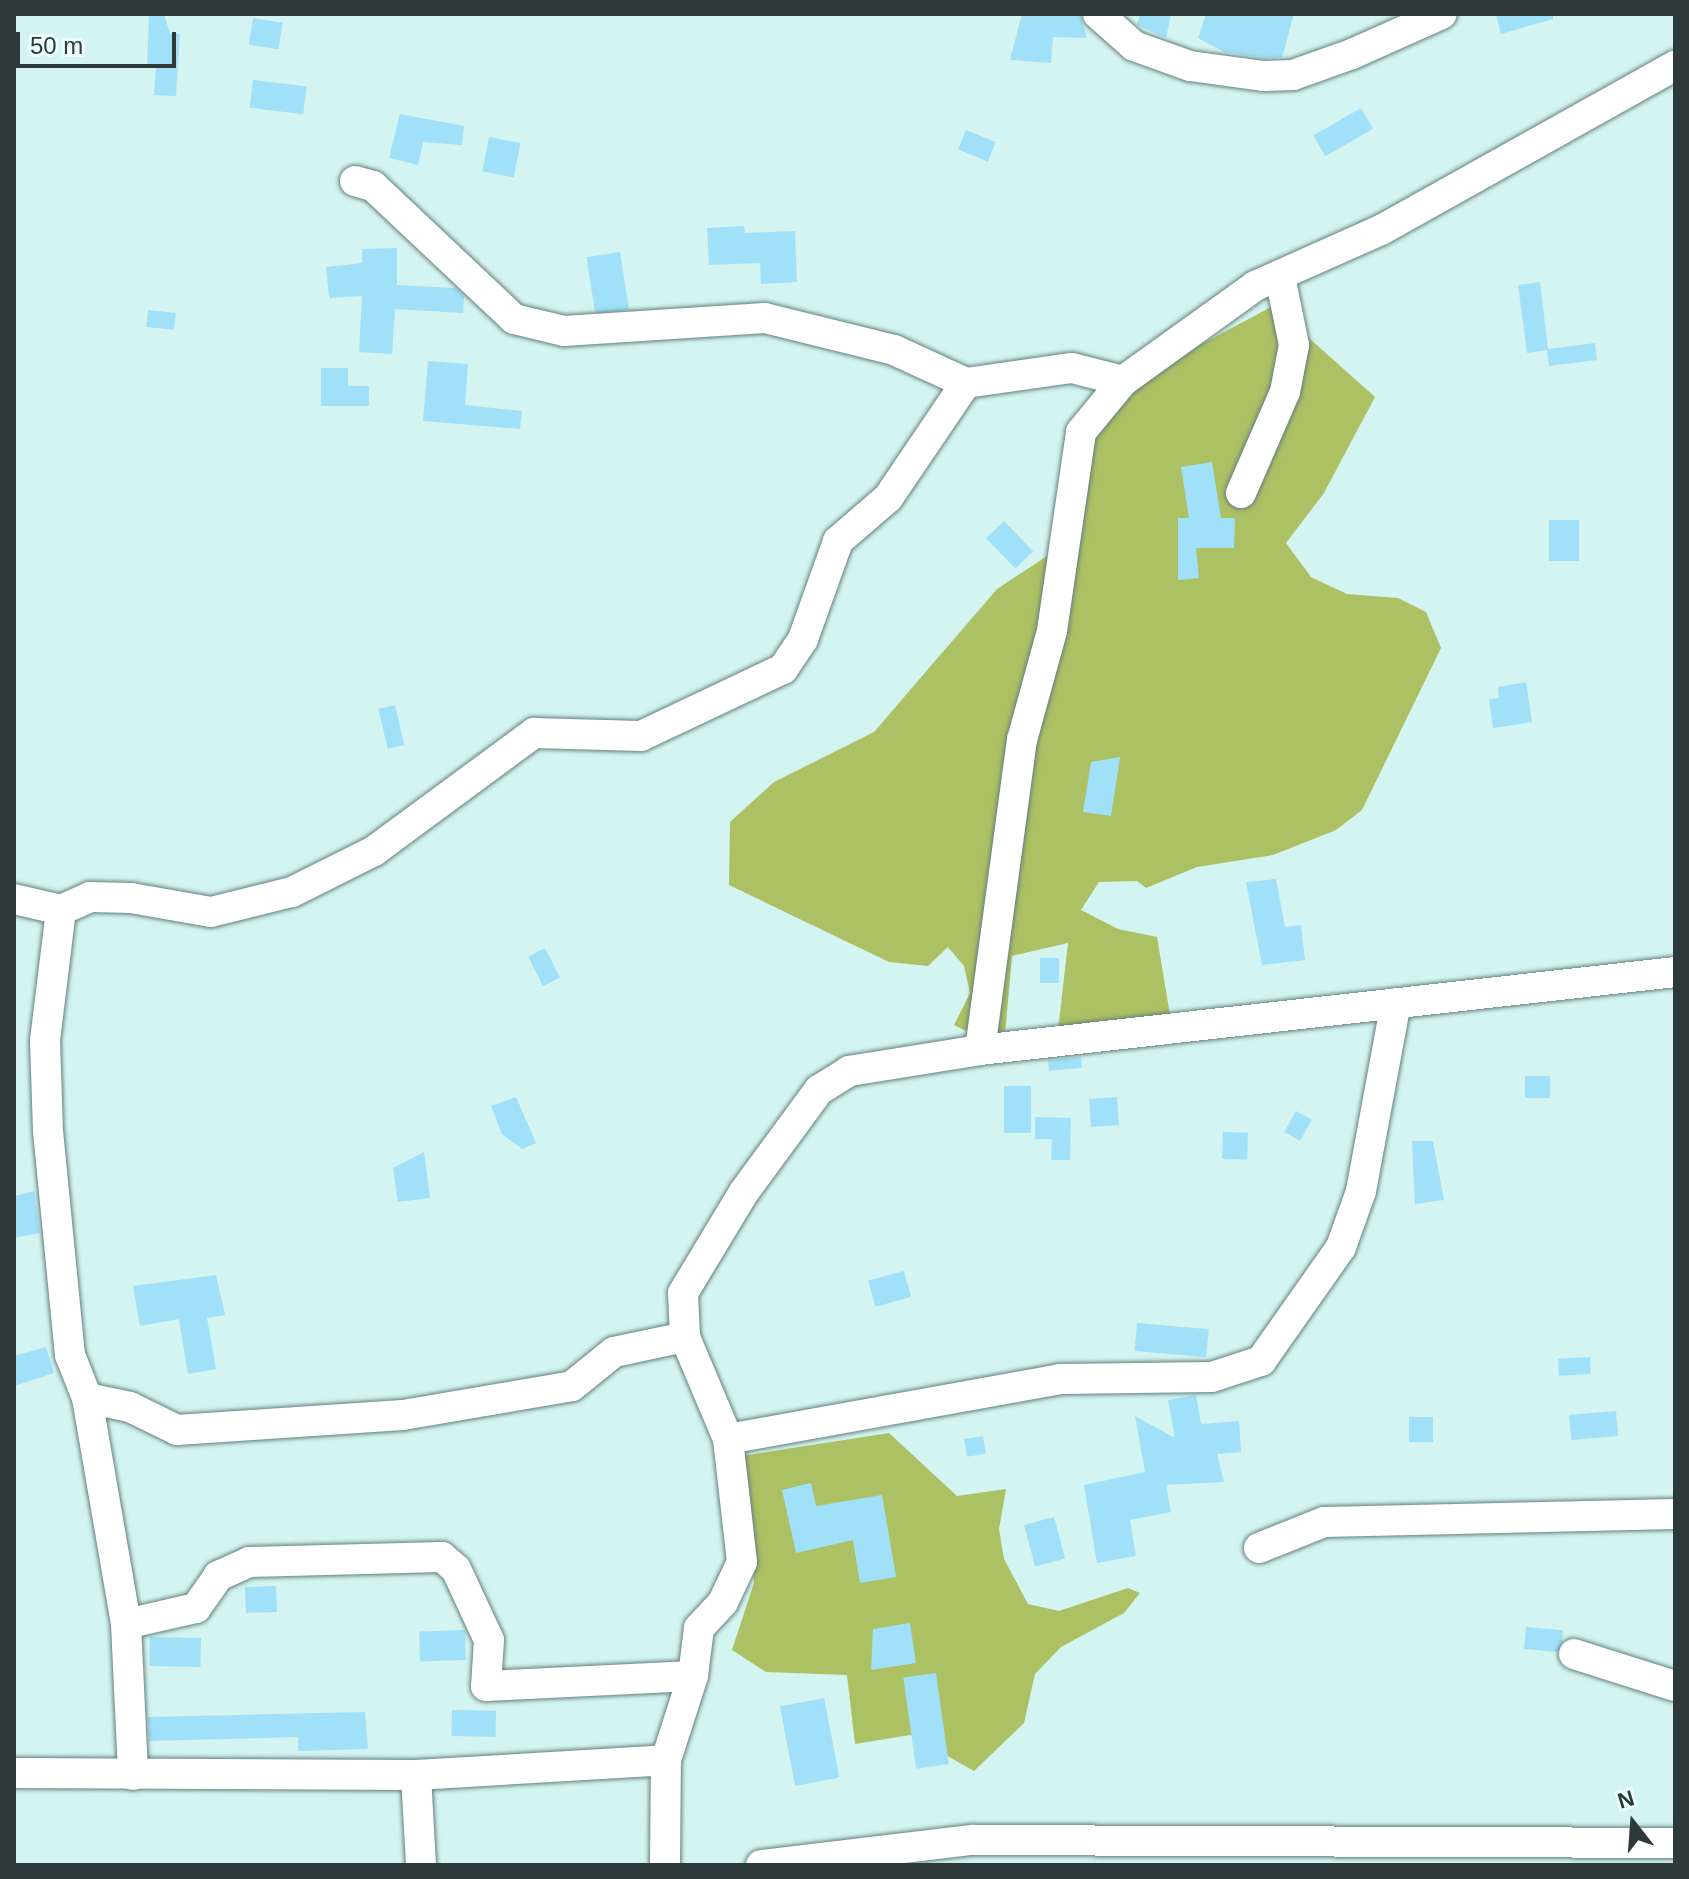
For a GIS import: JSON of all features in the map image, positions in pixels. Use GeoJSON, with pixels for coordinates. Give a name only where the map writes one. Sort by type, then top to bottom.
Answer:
{"type":"FeatureCollection","features":[{"type":"Feature","properties":{"kind":"street"},"geometry":{"type":"LineString","coordinates":[[1098,14],[1134,46],[1190,66],[1264,76],[1293,75],[1442,14]]}},
{"type":"Feature","properties":{"kind":"street"},"geometry":{"type":"LineString","coordinates":[[980,1050],[1022,740],[1052,631],[1081,432],[1123,381],[1255,286],[1448,194],[1675,66]]}},
{"type":"Feature","properties":{"kind":"street"},"geometry":{"type":"LineString","coordinates":[[355,181],[373,186],[514,319],[564,331],[765,318],[879,345],[966,383],[1072,368],[1123,381]]}},
{"type":"Feature","properties":{"kind":"street"},"geometry":{"type":"LineString","coordinates":[[1241,493],[1285,392],[1294,345],[1280,276]]}},
{"type":"Feature","properties":{"kind":"street"},"geometry":{"type":"LineString","coordinates":[[14,899],[61,910],[90,897],[211,912],[292,892],[374,851],[534,733],[641,736],[783,669],[803,639],[838,541],[888,498],[966,383]]}},
{"type":"Feature","properties":{"kind":"street"},"geometry":{"type":"LineString","coordinates":[[61,910],[45,1041],[48,1131],[70,1355],[87,1398],[126,1624],[133,1775]]}},
{"type":"Feature","properties":{"kind":"street"},"geometry":{"type":"LineString","coordinates":[[665,1865],[666,1760],[693,1676],[699,1628],[723,1602],[742,1562],[728,1439],[685,1337],[683,1293],[744,1192],[819,1090],[849,1071],[980,1050],[1675,972]]}},
{"type":"Feature","properties":{"kind":"street"},"geometry":{"type":"LineString","coordinates":[[728,1439],[1060,1379],[1212,1377],[1261,1361],[1341,1247],[1361,1191],[1396,1003]]}},
{"type":"Feature","properties":{"kind":"street"},"geometry":{"type":"LineString","coordinates":[[87,1398],[130,1407],[177,1430],[375,1418],[572,1386],[614,1352],[685,1337]]}},
{"type":"Feature","properties":{"kind":"street"},"geometry":{"type":"LineString","coordinates":[[1259,1548],[1324,1522],[1675,1514]]}},
{"type":"Feature","properties":{"kind":"street"},"geometry":{"type":"LineString","coordinates":[[126,1624],[196,1608],[218,1576],[249,1562],[442,1557],[456,1569],[489,1640],[486,1686],[693,1676]]}},
{"type":"Feature","properties":{"kind":"street"},"geometry":{"type":"LineString","coordinates":[[1574,1654],[1675,1686]]}},
{"type":"Feature","properties":{"kind":"street"},"geometry":{"type":"LineString","coordinates":[[14,1773],[416,1775],[666,1760]]}},
{"type":"Feature","properties":{"kind":"street"},"geometry":{"type":"LineString","coordinates":[[416,1775],[421,1865]]}},
{"type":"Feature","properties":{"kind":"street"},"geometry":{"type":"LineString","coordinates":[[761,1865],[972,1840],[1675,1843]]}},
{"type":"Feature","properties":{"kind":"green space"},"geometry":{"type":"Polygon","coordinates":[[[1273,306],[1375,397],[1324,493],[1286,543],[1311,577],[1347,594],[1398,598],[1426,612],[1441,648],[1362,810],[1336,830],[1273,855],[1197,867],[1146,888],[1137,881],[1099,882],[1081,910],[1118,929],[1157,937],[1172,1027],[1057,1039],[1068,943],[1012,956],[1005,1035],[964,1030],[954,1025],[970,993],[964,966],[948,947],[928,966],[889,962],[729,885],[730,822],[774,782],[874,732],[997,589],[1074,538],[1084,448],[1112,403],[1170,361],[1273,306]]]}},
{"type":"Feature","properties":{"kind":"green space"},"geometry":{"type":"Polygon","coordinates":[[[889,1433],[957,1496],[1006,1489],[999,1529],[1004,1559],[1028,1604],[1059,1611],[1128,1588],[1140,1593],[1124,1613],[1061,1647],[1035,1674],[1024,1723],[974,1771],[910,1735],[855,1744],[847,1675],[766,1672],[732,1650],[754,1583],[741,1456],[889,1433]]]}},
{"type":"Feature","properties":{"kind":"building"},"geometry":{"type":"Polygon","coordinates":[[[149,14],[164,14],[170,34],[180,34],[176,96],[154,95],[156,67],[147,67],[149,14]]]}},
{"type":"Feature","properties":{"kind":"building"},"geometry":{"type":"Polygon","coordinates":[[[1022,14],[1080,14],[1087,38],[1053,37],[1051,63],[1010,60],[1022,14]]]}},
{"type":"Feature","properties":{"kind":"building"},"geometry":{"type":"Polygon","coordinates":[[[1140,14],[1171,14],[1166,38],[1137,25],[1140,14]]]}},
{"type":"Feature","properties":{"kind":"building"},"geometry":{"type":"Polygon","coordinates":[[[1206,14],[1294,14],[1282,57],[1265,58],[1224,52],[1198,38],[1206,14]]]}},
{"type":"Feature","properties":{"kind":"building"},"geometry":{"type":"Polygon","coordinates":[[[1496,14],[1553,14],[1553,19],[1501,34],[1496,14]]]}},
{"type":"Feature","properties":{"kind":"building"},"geometry":{"type":"Polygon","coordinates":[[[253,18],[283,23],[278,49],[249,45],[253,18]]]}},
{"type":"Feature","properties":{"kind":"building"},"geometry":{"type":"Polygon","coordinates":[[[253,80],[307,87],[303,114],[250,108],[253,80]]]}},
{"type":"Feature","properties":{"kind":"building"},"geometry":{"type":"Polygon","coordinates":[[[1361,108],[1373,129],[1325,156],[1313,136],[1361,108]]]}},
{"type":"Feature","properties":{"kind":"building"},"geometry":{"type":"Polygon","coordinates":[[[400,114],[464,126],[462,145],[423,142],[418,165],[389,158],[400,114]]]}},
{"type":"Feature","properties":{"kind":"building"},"geometry":{"type":"Polygon","coordinates":[[[966,130],[996,142],[988,161],[958,149],[966,130]]]}},
{"type":"Feature","properties":{"kind":"building"},"geometry":{"type":"Polygon","coordinates":[[[489,137],[520,143],[514,177],[482,171],[489,137]]]}},
{"type":"Feature","properties":{"kind":"building"},"geometry":{"type":"Polygon","coordinates":[[[744,226],[745,233],[795,231],[797,282],[761,284],[760,263],[709,265],[707,228],[744,226]]]}},
{"type":"Feature","properties":{"kind":"building"},"geometry":{"type":"Polygon","coordinates":[[[397,248],[397,285],[455,288],[464,296],[463,313],[395,309],[392,354],[359,352],[362,296],[329,298],[326,267],[362,263],[362,249],[397,248]]]}},
{"type":"Feature","properties":{"kind":"building"},"geometry":{"type":"Polygon","coordinates":[[[620,252],[629,309],[595,315],[586,257],[620,252]]]}},
{"type":"Feature","properties":{"kind":"building"},"geometry":{"type":"Polygon","coordinates":[[[1540,282],[1548,349],[1595,343],[1597,360],[1549,366],[1547,350],[1527,353],[1518,285],[1540,282]]]}},
{"type":"Feature","properties":{"kind":"building"},"geometry":{"type":"Polygon","coordinates":[[[148,310],[176,313],[174,330],[146,327],[148,310]]]}},
{"type":"Feature","properties":{"kind":"building"},"geometry":{"type":"Polygon","coordinates":[[[428,361],[468,364],[465,405],[522,411],[520,429],[423,421],[428,361]]]}},
{"type":"Feature","properties":{"kind":"building"},"geometry":{"type":"Polygon","coordinates":[[[321,368],[348,368],[348,386],[369,386],[369,406],[321,406],[321,368]]]}},
{"type":"Feature","properties":{"kind":"building"},"geometry":{"type":"Polygon","coordinates":[[[1212,462],[1221,518],[1235,518],[1234,548],[1196,548],[1199,578],[1178,580],[1178,518],[1189,518],[1181,467],[1212,462]]]}},
{"type":"Feature","properties":{"kind":"building"},"geometry":{"type":"Polygon","coordinates":[[[1549,520],[1579,520],[1579,561],[1549,561],[1549,520]]]}},
{"type":"Feature","properties":{"kind":"building"},"geometry":{"type":"Polygon","coordinates":[[[1004,521],[1033,551],[1015,569],[986,538],[1004,521]]]}},
{"type":"Feature","properties":{"kind":"building"},"geometry":{"type":"Polygon","coordinates":[[[1526,682],[1532,722],[1493,728],[1489,699],[1499,698],[1498,687],[1526,682]]]}},
{"type":"Feature","properties":{"kind":"building"},"geometry":{"type":"Polygon","coordinates":[[[395,705],[404,745],[388,749],[378,709],[395,705]]]}},
{"type":"Feature","properties":{"kind":"building"},"geometry":{"type":"Polygon","coordinates":[[[1120,757],[1111,816],[1083,812],[1091,762],[1120,757]]]}},
{"type":"Feature","properties":{"kind":"building"},"geometry":{"type":"Polygon","coordinates":[[[1276,879],[1285,927],[1301,925],[1305,960],[1262,965],[1246,882],[1276,879]]]}},
{"type":"Feature","properties":{"kind":"building"},"geometry":{"type":"Polygon","coordinates":[[[545,948],[560,977],[543,986],[528,957],[545,948]]]}},
{"type":"Feature","properties":{"kind":"building"},"geometry":{"type":"Polygon","coordinates":[[[1040,958],[1059,958],[1059,983],[1040,983],[1040,958]]]}},
{"type":"Feature","properties":{"kind":"building"},"geometry":{"type":"Polygon","coordinates":[[[1081,1057],[1082,1068],[1049,1071],[1048,1060],[1081,1057]]]}},
{"type":"Feature","properties":{"kind":"building"},"geometry":{"type":"Polygon","coordinates":[[[1525,1076],[1550,1076],[1550,1098],[1525,1098],[1525,1076]]]}},
{"type":"Feature","properties":{"kind":"building"},"geometry":{"type":"Polygon","coordinates":[[[1004,1086],[1031,1086],[1031,1133],[1004,1133],[1004,1086]]]}},
{"type":"Feature","properties":{"kind":"building"},"geometry":{"type":"Polygon","coordinates":[[[516,1097],[536,1143],[522,1149],[502,1134],[491,1106],[516,1097]]]}},
{"type":"Feature","properties":{"kind":"building"},"geometry":{"type":"Polygon","coordinates":[[[1117,1097],[1119,1125],[1091,1127],[1089,1099],[1117,1097]]]}},
{"type":"Feature","properties":{"kind":"building"},"geometry":{"type":"Polygon","coordinates":[[[1296,1111],[1312,1120],[1300,1141],[1284,1132],[1296,1111]]]}},
{"type":"Feature","properties":{"kind":"building"},"geometry":{"type":"Polygon","coordinates":[[[1035,1117],[1071,1118],[1070,1160],[1051,1160],[1052,1139],[1035,1139],[1035,1117]]]}},
{"type":"Feature","properties":{"kind":"building"},"geometry":{"type":"Polygon","coordinates":[[[1223,1132],[1248,1133],[1247,1160],[1222,1159],[1223,1132]]]}},
{"type":"Feature","properties":{"kind":"building"},"geometry":{"type":"Polygon","coordinates":[[[1412,1141],[1433,1141],[1444,1200],[1415,1204],[1412,1141]]]}},
{"type":"Feature","properties":{"kind":"building"},"geometry":{"type":"Polygon","coordinates":[[[424,1152],[430,1198],[398,1202],[393,1168],[424,1152]]]}},
{"type":"Feature","properties":{"kind":"building"},"geometry":{"type":"Polygon","coordinates":[[[34,1191],[40,1233],[14,1238],[14,1196],[34,1191]]]}},
{"type":"Feature","properties":{"kind":"building"},"geometry":{"type":"Polygon","coordinates":[[[904,1271],[911,1297],[875,1307],[868,1281],[904,1271]]]}},
{"type":"Feature","properties":{"kind":"building"},"geometry":{"type":"Polygon","coordinates":[[[216,1275],[225,1315],[207,1318],[216,1369],[188,1374],[179,1319],[140,1326],[133,1286],[216,1275]]]}},
{"type":"Feature","properties":{"kind":"building"},"geometry":{"type":"Polygon","coordinates":[[[1137,1323],[1209,1329],[1206,1357],[1135,1351],[1137,1323]]]}},
{"type":"Feature","properties":{"kind":"building"},"geometry":{"type":"Polygon","coordinates":[[[46,1347],[54,1373],[14,1386],[14,1356],[46,1347]]]}},
{"type":"Feature","properties":{"kind":"building"},"geometry":{"type":"Polygon","coordinates":[[[1590,1357],[1591,1374],[1559,1376],[1558,1359],[1590,1357]]]}},
{"type":"Feature","properties":{"kind":"building"},"geometry":{"type":"Polygon","coordinates":[[[1196,1395],[1201,1424],[1239,1421],[1241,1452],[1217,1454],[1224,1482],[1166,1485],[1171,1512],[1130,1520],[1136,1556],[1097,1563],[1084,1485],[1145,1472],[1135,1416],[1175,1438],[1168,1400],[1196,1395]]]}},
{"type":"Feature","properties":{"kind":"building"},"geometry":{"type":"Polygon","coordinates":[[[1616,1411],[1618,1436],[1571,1440],[1569,1415],[1616,1411]]]}},
{"type":"Feature","properties":{"kind":"building"},"geometry":{"type":"Polygon","coordinates":[[[1409,1417],[1433,1417],[1433,1442],[1409,1442],[1409,1417]]]}},
{"type":"Feature","properties":{"kind":"building"},"geometry":{"type":"Polygon","coordinates":[[[983,1436],[986,1454],[967,1457],[964,1439],[983,1436]]]}},
{"type":"Feature","properties":{"kind":"building"},"geometry":{"type":"Polygon","coordinates":[[[811,1483],[816,1506],[882,1495],[896,1577],[860,1583],[853,1540],[796,1553],[782,1490],[811,1483]]]}},
{"type":"Feature","properties":{"kind":"building"},"geometry":{"type":"Polygon","coordinates":[[[1054,1517],[1065,1559],[1035,1567],[1024,1525],[1054,1517]]]}},
{"type":"Feature","properties":{"kind":"building"},"geometry":{"type":"Polygon","coordinates":[[[276,1586],[277,1612],[246,1613],[245,1587],[276,1586]]]}},
{"type":"Feature","properties":{"kind":"building"},"geometry":{"type":"Polygon","coordinates":[[[910,1623],[916,1663],[871,1670],[873,1629],[910,1623]]]}},
{"type":"Feature","properties":{"kind":"building"},"geometry":{"type":"Polygon","coordinates":[[[1526,1627],[1563,1630],[1561,1652],[1524,1649],[1526,1627]]]}},
{"type":"Feature","properties":{"kind":"building"},"geometry":{"type":"Polygon","coordinates":[[[465,1630],[466,1660],[420,1662],[419,1632],[465,1630]]]}},
{"type":"Feature","properties":{"kind":"building"},"geometry":{"type":"Polygon","coordinates":[[[150,1637],[201,1638],[200,1667],[149,1666],[150,1637]]]}},
{"type":"Feature","properties":{"kind":"building"},"geometry":{"type":"Polygon","coordinates":[[[936,1673],[949,1764],[916,1769],[903,1678],[936,1673]]]}},
{"type":"Feature","properties":{"kind":"building"},"geometry":{"type":"Polygon","coordinates":[[[824,1698],[839,1778],[795,1786],[780,1707],[824,1698]]]}},
{"type":"Feature","properties":{"kind":"building"},"geometry":{"type":"Polygon","coordinates":[[[452,1710],[496,1711],[496,1737],[452,1736],[452,1710]]]}},
{"type":"Feature","properties":{"kind":"building"},"geometry":{"type":"Polygon","coordinates":[[[365,1712],[368,1749],[298,1751],[298,1737],[149,1741],[148,1717],[365,1712]]]}}]}
